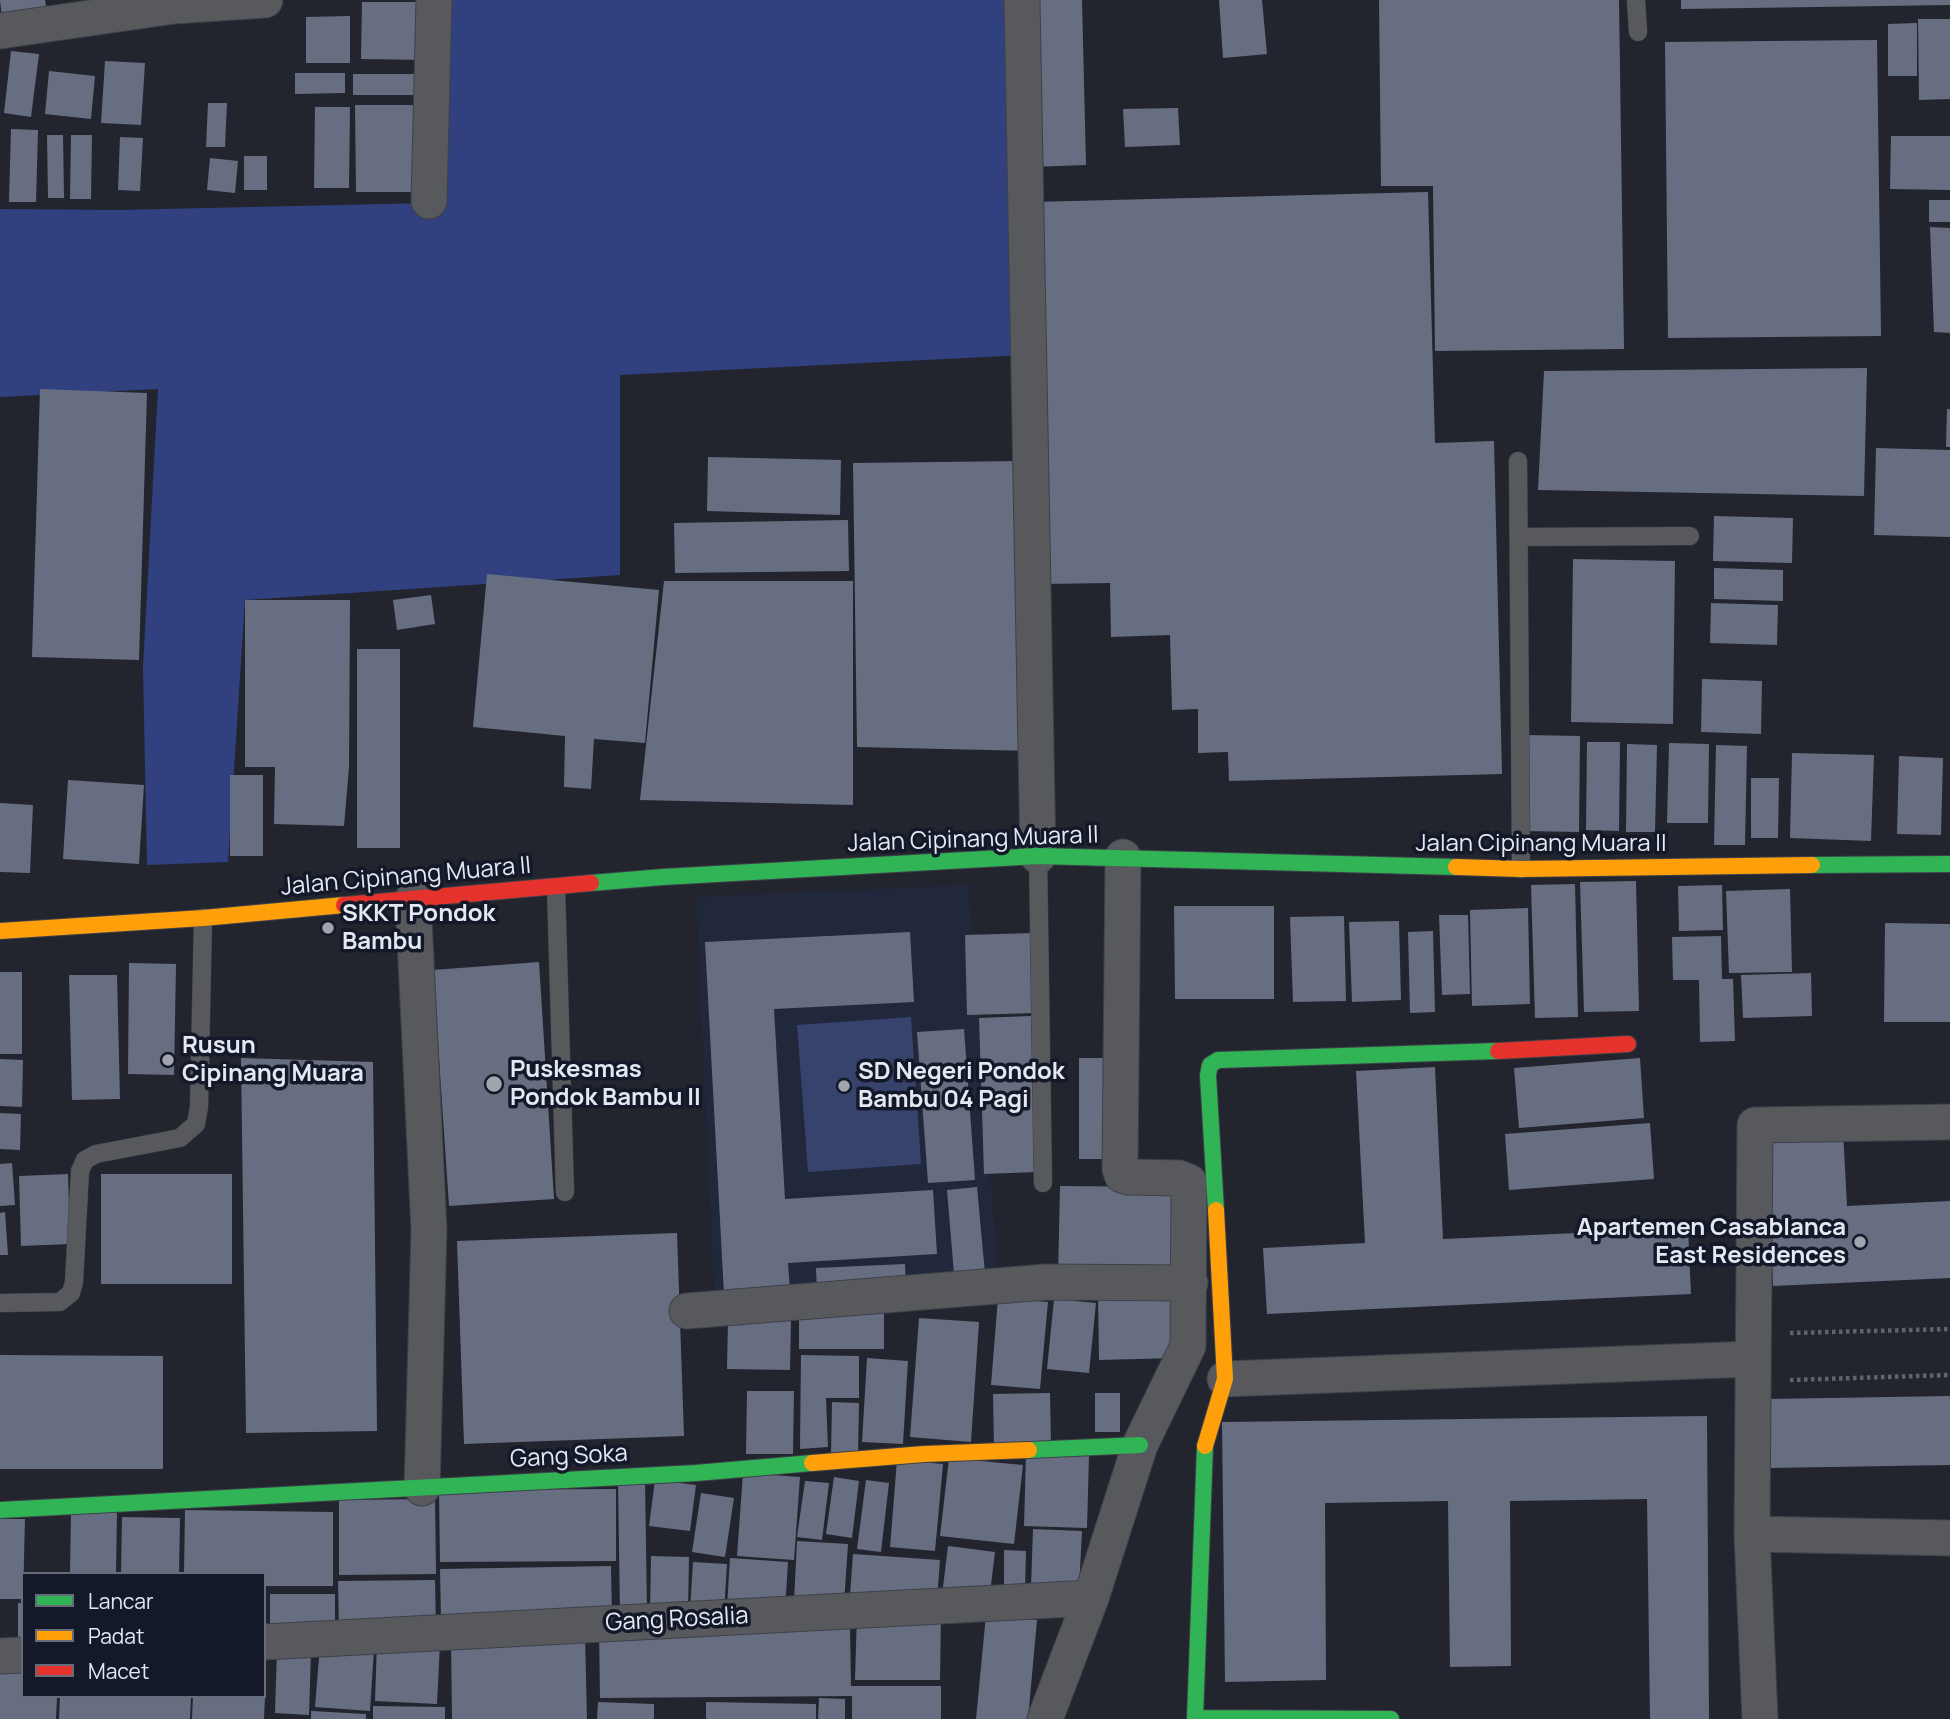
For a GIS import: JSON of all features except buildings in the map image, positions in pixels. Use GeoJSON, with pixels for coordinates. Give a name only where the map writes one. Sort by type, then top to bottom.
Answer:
{"type":"FeatureCollection","features":[{"type":"Feature","properties":{"kind":"street"},"geometry":{"type":"LineString","coordinates":[[0,31],[174,6],[265,0]]}},
{"type":"Feature","properties":{"kind":"street"},"geometry":{"type":"LineString","coordinates":[[429,201],[434,0]]}},
{"type":"Feature","properties":{"kind":"street"},"geometry":{"type":"LineString","coordinates":[[1022,0],[1038,856]]}},
{"type":"Feature","properties":{"kind":"street","name":"Jalan Cipinang Muara II"},"geometry":{"type":"LineString","coordinates":[[0,931],[203,918],[663,877],[1038,856],[1521,869],[1950,864]]}},
{"type":"Feature","properties":{"kind":"street"},"geometry":{"type":"LineString","coordinates":[[1045,1719],[1091,1598],[1140,1445],[1188,1346],[1189,1182],[1179,1178],[1128,1177],[1122,1175],[1120,1169],[1124,858]]}},
{"type":"Feature","properties":{"kind":"street"},"geometry":{"type":"LineString","coordinates":[[413,899],[429,1230],[422,1488]]}},
{"type":"Feature","properties":{"kind":"street"},"geometry":{"type":"LineString","coordinates":[[1391,1719],[1195,1718],[1205,1447],[1225,1379],[1208,1075],[1210,1065],[1218,1060],[1482,1052],[1628,1044]]}},
{"type":"Feature","properties":{"kind":"street"},"geometry":{"type":"LineString","coordinates":[[1760,1719],[1752,1534],[1755,1125],[1950,1122]]}},
{"type":"Feature","properties":{"kind":"street"},"geometry":{"type":"LineString","coordinates":[[687,1311],[1045,1282],[1190,1283]]}},
{"type":"Feature","properties":{"kind":"street"},"geometry":{"type":"LineString","coordinates":[[1225,1379],[1753,1358]]}},
{"type":"Feature","properties":{"kind":"street","name":"Gang Soka"},"geometry":{"type":"LineString","coordinates":[[0,1510],[696,1473],[924,1454],[1140,1445]]}},
{"type":"Feature","properties":{"kind":"street"},"geometry":{"type":"LineString","coordinates":[[1752,1534],[1950,1538]]}},
{"type":"Feature","properties":{"kind":"street","name":"Gang Rosalia"},"geometry":{"type":"LineString","coordinates":[[266,1642],[1091,1598]]}},
{"type":"Feature","properties":{"kind":"street"},"geometry":{"type":"LineString","coordinates":[[0,1656],[21,1655]]}},
{"type":"Feature","properties":{"kind":"lane"},"geometry":{"type":"LineString","coordinates":[[1636,0],[1638,32]]}},
{"type":"Feature","properties":{"kind":"lane"},"geometry":{"type":"LineString","coordinates":[[1518,461],[1521,869]]}},
{"type":"Feature","properties":{"kind":"lane"},"geometry":{"type":"LineString","coordinates":[[1518,537],[1690,536]]}},
{"type":"Feature","properties":{"kind":"lane"},"geometry":{"type":"LineString","coordinates":[[1038,856],[1043,1183]]}},
{"type":"Feature","properties":{"kind":"lane"},"geometry":{"type":"LineString","coordinates":[[556,888],[565,1192]]}},
{"type":"Feature","properties":{"kind":"lane"},"geometry":{"type":"LineString","coordinates":[[0,1303],[60,1302],[71,1293],[74,1282],[80,1171],[85,1160],[96,1154],[180,1138],[195,1124],[199,1107],[203,918]]}},
{"type":"Feature","properties":{"kind":"path"},"geometry":{"type":"LineString","coordinates":[[1753,1358],[1950,1329]]}},
{"type":"Feature","properties":{"kind":"path"},"geometry":{"type":"LineString","coordinates":[[1753,1358],[1950,1375]]}},
{"type":"Feature","properties":{"kind":"shaded area"},"geometry":{"type":"Polygon","coordinates":[[[437,0],[1014,0],[1026,355],[620,375],[620,575],[245,600],[228,862],[147,865],[143,667],[158,389],[0,397],[0,209],[118,210],[430,203],[437,0]]]}},
{"type":"Feature","properties":{"kind":"shaded area","name":"SD Negeri Pondok Bambu 04 Pagi"},"geometry":{"type":"Polygon","coordinates":[[[968,885],[998,1274],[714,1290],[696,897],[968,885]]]}},
{"type":"Feature","properties":{"kind":"shaded area"},"geometry":{"type":"Polygon","coordinates":[[[911,1017],[921,1164],[808,1172],[797,1025],[911,1017]]]}},
{"type":"Feature","properties":{"kind":"traffic: fast"},"geometry":{"type":"LineString","coordinates":[[591,883],[1038,856],[1456,867]]}},
{"type":"Feature","properties":{"kind":"traffic: fast"},"geometry":{"type":"LineString","coordinates":[[1812,865],[1950,864]]}},
{"type":"Feature","properties":{"kind":"traffic: fast"},"geometry":{"type":"LineString","coordinates":[[1216,1210],[1208,1075],[1210,1065],[1218,1060],[1498,1051]]}},
{"type":"Feature","properties":{"kind":"traffic: fast"},"geometry":{"type":"LineString","coordinates":[[1029,1450],[1140,1445]]}},
{"type":"Feature","properties":{"kind":"traffic: fast"},"geometry":{"type":"LineString","coordinates":[[1205,1446],[1195,1718],[1391,1719]]}},
{"type":"Feature","properties":{"kind":"traffic: fast"},"geometry":{"type":"LineString","coordinates":[[0,1510],[696,1473],[812,1463]]}},
{"type":"Feature","properties":{"kind":"traffic: slow"},"geometry":{"type":"LineString","coordinates":[[1456,867],[1521,869],[1812,865]]}},
{"type":"Feature","properties":{"kind":"traffic: slow"},"geometry":{"type":"LineString","coordinates":[[0,931],[203,918],[344,905]]}},
{"type":"Feature","properties":{"kind":"traffic: slow"},"geometry":{"type":"LineString","coordinates":[[1205,1446],[1225,1379],[1216,1210]]}},
{"type":"Feature","properties":{"kind":"traffic: slow"},"geometry":{"type":"LineString","coordinates":[[812,1463],[924,1454],[1029,1450]]}},
{"type":"Feature","properties":{"kind":"traffic: jam"},"geometry":{"type":"LineString","coordinates":[[344,905],[591,883]]}},
{"type":"Feature","properties":{"kind":"traffic: jam"},"geometry":{"type":"LineString","coordinates":[[1498,1051],[1628,1044]]}},
{"type":"Feature","properties":{"kind":"place","name":"SKKT Pondok Bambu"},"geometry":{"type":"Point","coordinates":[328,928]}},
{"type":"Feature","properties":{"kind":"place","name":"Rusun Cipinang Muara"},"geometry":{"type":"Point","coordinates":[168,1060]}},
{"type":"Feature","properties":{"kind":"place","name":"Puskesmas Pondok Bambu II"},"geometry":{"type":"Point","coordinates":[494,1084]}},
{"type":"Feature","properties":{"kind":"place","name":"SD Negeri Pondok Bambu 04 Pagi"},"geometry":{"type":"Point","coordinates":[844,1086]}},
{"type":"Feature","properties":{"kind":"place","name":"Apartemen Casablanca East Residences"},"geometry":{"type":"Point","coordinates":[1860,1242]}}]}
